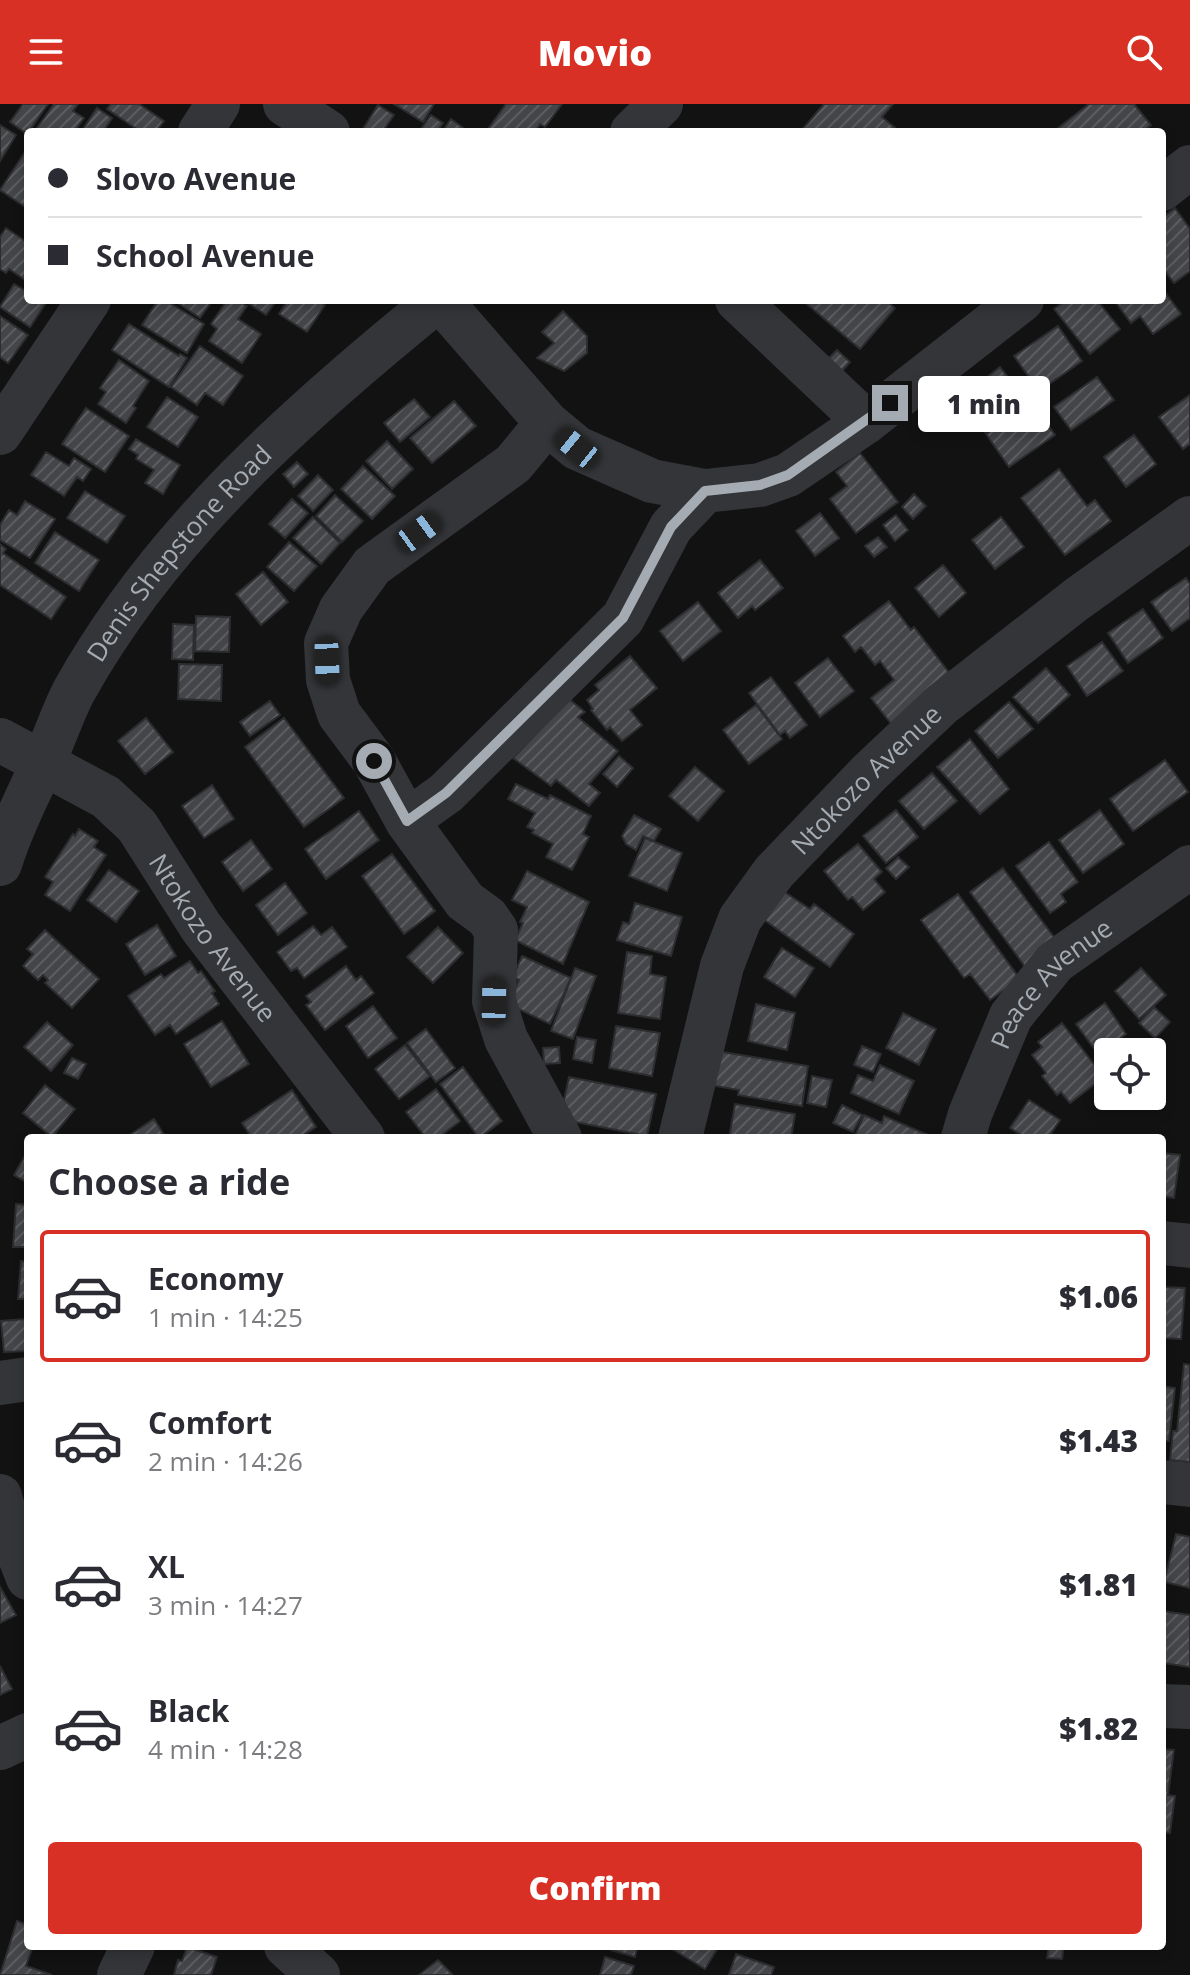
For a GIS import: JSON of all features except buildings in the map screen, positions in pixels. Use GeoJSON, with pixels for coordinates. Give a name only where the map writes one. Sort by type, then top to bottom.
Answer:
{"type":"FeatureCollection","features":[{"type":"Feature","properties":{"kind":"street"},"geometry":{"type":"LineString","coordinates":[[203,128],[218,104]]}},
{"type":"Feature","properties":{"kind":"street"},"geometry":{"type":"LineString","coordinates":[[285,104],[322,128]]}},
{"type":"Feature","properties":{"kind":"street"},"geometry":{"type":"LineString","coordinates":[[636,128],[661,104]]}},
{"type":"Feature","properties":{"kind":"street"},"geometry":{"type":"LineString","coordinates":[[1166,186],[1190,167]]}},
{"type":"Feature","properties":{"kind":"street"},"geometry":{"type":"LineString","coordinates":[[0,433],[86,304]]}},
{"type":"Feature","properties":{"kind":"street","name":"Denis Shepstone Road"},"geometry":{"type":"LineString","coordinates":[[0,864],[10,832],[74,692],[119,622],[177,545],[245,470],[330,389],[434,304]]}},
{"type":"Feature","properties":{"kind":"street"},"geometry":{"type":"LineString","coordinates":[[443,304],[547,423],[577,448],[652,481],[705,491],[760,485],[788,475],[866,422],[1017,304]]}},
{"type":"Feature","properties":{"kind":"street"},"geometry":{"type":"LineString","coordinates":[[741,304],[866,422]]}},
{"type":"Feature","properties":{"kind":"street"},"geometry":{"type":"LineString","coordinates":[[547,423],[513,464],[372,566],[341,609],[326,643],[328,680],[339,714],[374,761],[407,821],[465,901],[487,917],[496,930],[494,1001],[506,1039],[558,1134]]}},
{"type":"Feature","properties":{"kind":"street"},"geometry":{"type":"LineString","coordinates":[[407,821],[446,793],[623,618],[671,527],[705,491]]}},
{"type":"Feature","properties":{"kind":"street","name":"Ntokozo Avenue"},"geometry":{"type":"LineString","coordinates":[[681,1134],[722,966],[740,919],[774,872],[869,773],[941,705],[1077,599],[1190,518]]}},
{"type":"Feature","properties":{"kind":"street","name":"Ntokozo Avenue"},"geometry":{"type":"LineString","coordinates":[[0,740],[106,797],[137,826],[201,927],[360,1134]]}},
{"type":"Feature","properties":{"kind":"street","name":"Peace Avenue"},"geometry":{"type":"LineString","coordinates":[[964,1134],[1011,1016],[1055,962],[1190,867]]}},
{"type":"Feature","properties":{"kind":"street"},"geometry":{"type":"LineString","coordinates":[[1166,1243],[1190,1246]]}},
{"type":"Feature","properties":{"kind":"street"},"geometry":{"type":"LineString","coordinates":[[0,1383],[24,1380]]}},
{"type":"Feature","properties":{"kind":"street"},"geometry":{"type":"LineString","coordinates":[[1166,1482],[1190,1485]]}},
{"type":"Feature","properties":{"kind":"street"},"geometry":{"type":"LineString","coordinates":[[0,1496],[24,1568]]}},
{"type":"Feature","properties":{"kind":"street"},"geometry":{"type":"LineString","coordinates":[[1166,1706],[1190,1707]]}},
{"type":"Feature","properties":{"kind":"street"},"geometry":{"type":"LineString","coordinates":[[0,1748],[24,1737]]}},
{"type":"Feature","properties":{"kind":"street"},"geometry":{"type":"LineString","coordinates":[[119,1975],[131,1950]]}},
{"type":"Feature","properties":{"kind":"street"},"geometry":{"type":"LineString","coordinates":[[290,1950],[318,1975]]}},
{"type":"Feature","properties":{"kind":"route"},"geometry":{"type":"LineString","coordinates":[[374,761],[407,821],[446,793],[623,618],[671,527],[705,491],[760,485],[788,475],[890,403]]}}]}
